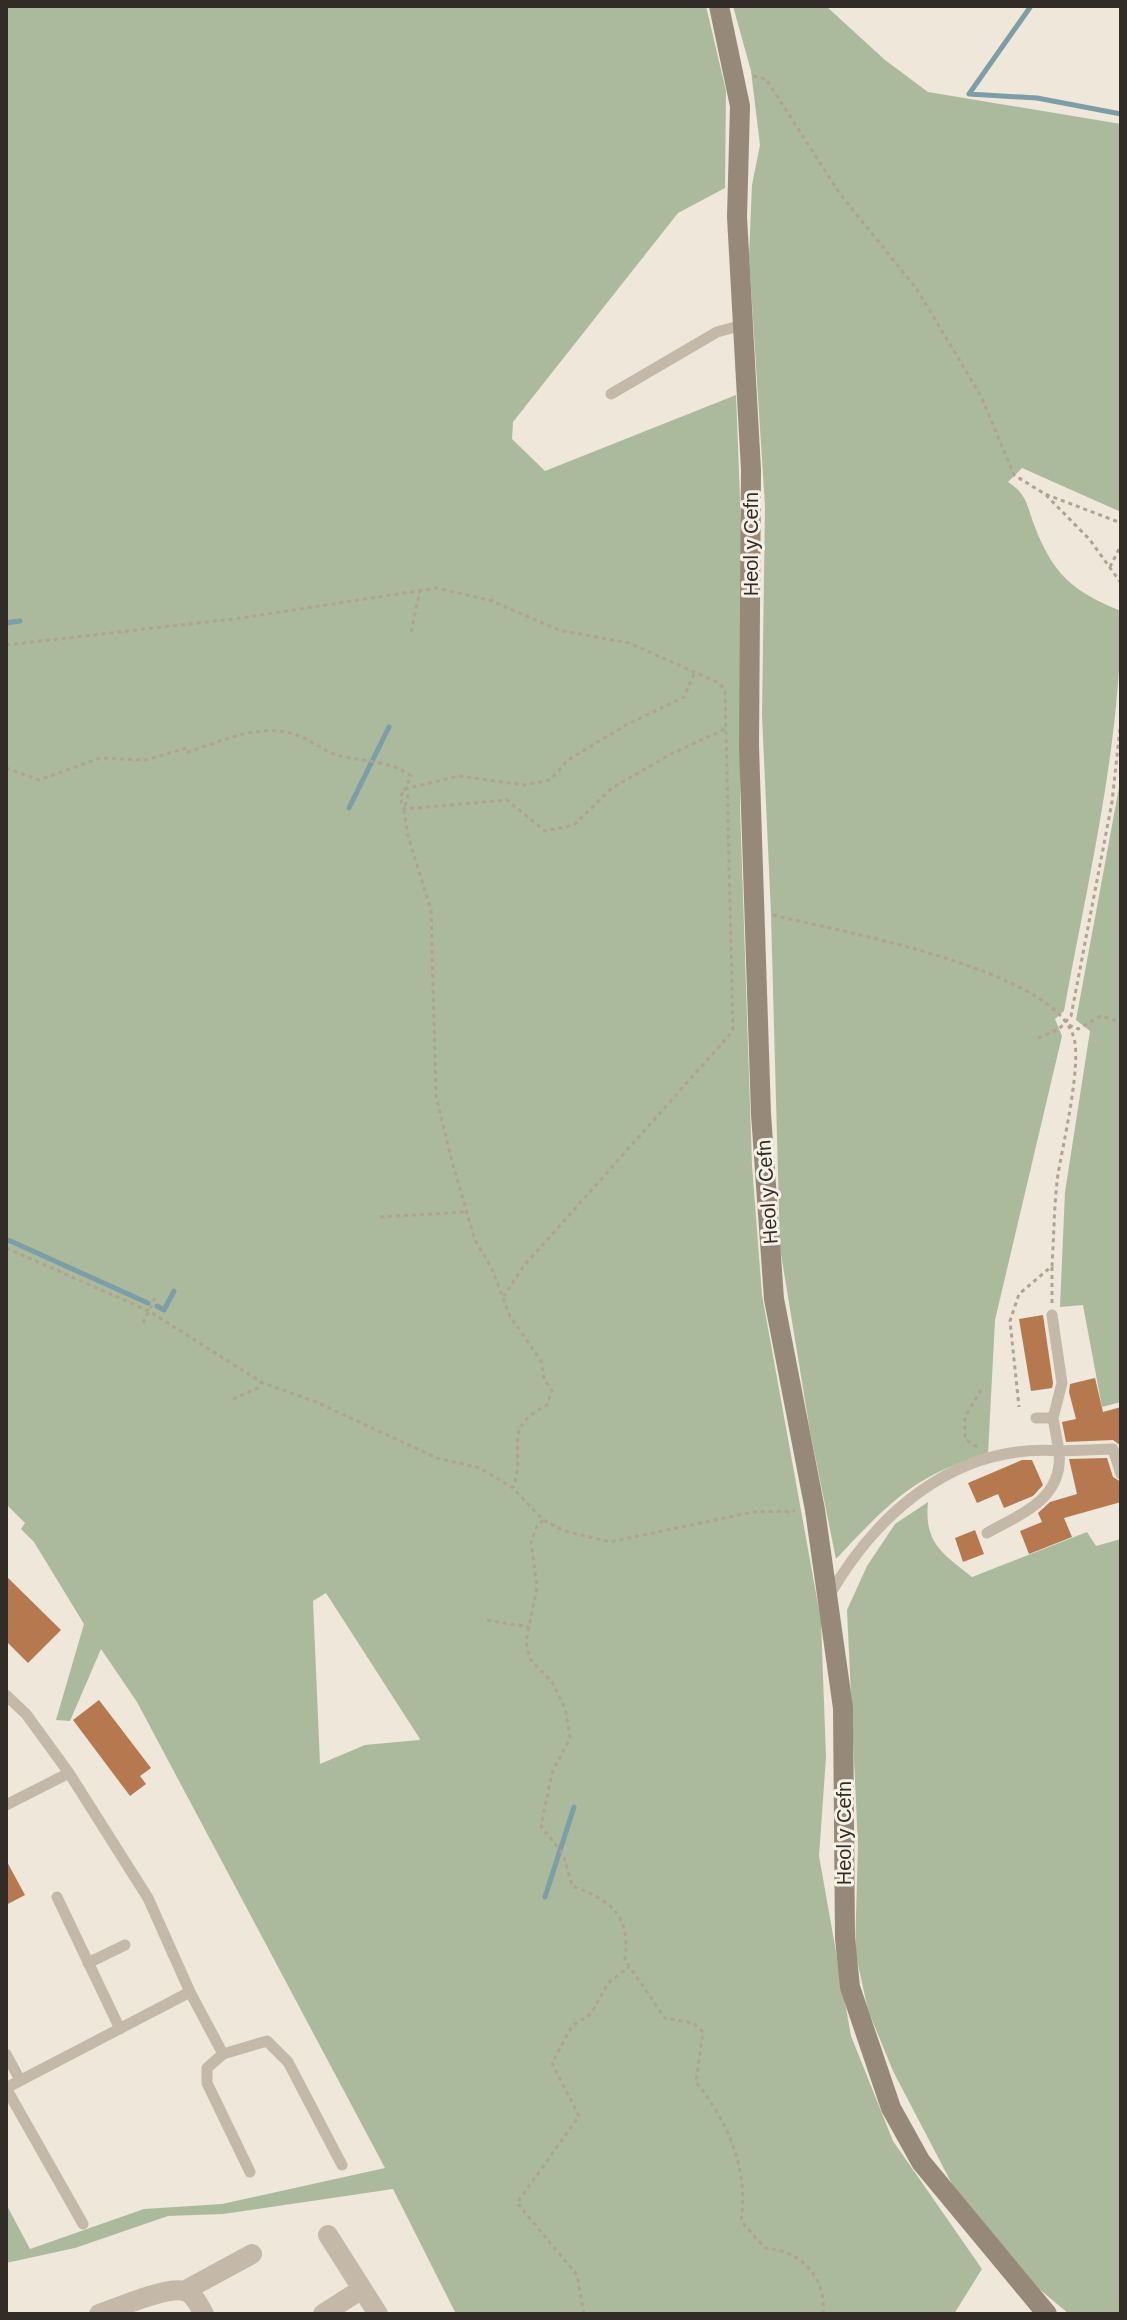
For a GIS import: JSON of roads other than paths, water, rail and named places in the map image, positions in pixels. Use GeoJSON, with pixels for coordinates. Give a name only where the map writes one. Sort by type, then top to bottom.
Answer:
{"type":"FeatureCollection","features":[{"type":"Feature","properties":{"kind":"street","name":"Heol y Cefn"},"geometry":{"type":"LineString","coordinates":[[719,6],[740,106],[737,217],[751,470],[749,746],[757,915],[761,1114],[774,1299],[815,1510],[843,1708],[845,1938],[850,1987],[891,2108],[921,2162],[1047,2314]]}},
{"type":"Feature","properties":{"kind":"street"},"geometry":{"type":"LineString","coordinates":[[328,2235],[378,2314]]}},
{"type":"Feature","properties":{"kind":"street"},"geometry":{"type":"LineString","coordinates":[[99,2314],[171,2291],[184,2291],[252,2254]]}},
{"type":"Feature","properties":{"kind":"street"},"geometry":{"type":"LineString","coordinates":[[323,2314],[362,2289]]}},
{"type":"Feature","properties":{"kind":"street"},"geometry":{"type":"LineString","coordinates":[[184,2291],[193,2296],[204,2314]]}},
{"type":"Feature","properties":{"kind":"lane"},"geometry":{"type":"LineString","coordinates":[[611,394],[717,332],[742,325]]}},
{"type":"Feature","properties":{"kind":"lane"},"geometry":{"type":"LineString","coordinates":[[987,1533],[1039,1504],[1051,1492],[1058,1478],[1059,1451],[1053,1418],[1062,1383],[1052,1315]]}},
{"type":"Feature","properties":{"kind":"lane"},"geometry":{"type":"LineString","coordinates":[[1036,1418],[1053,1418]]}},
{"type":"Feature","properties":{"kind":"lane"},"geometry":{"type":"LineString","coordinates":[[828,1598],[863,1542],[899,1507],[945,1476],[1017,1451],[1113,1449],[1121,1474]]}},
{"type":"Feature","properties":{"kind":"lane"},"geometry":{"type":"LineString","coordinates":[[6,1695],[26,1714],[69,1773],[148,1898],[190,1992],[223,2054]]}},
{"type":"Feature","properties":{"kind":"lane"},"geometry":{"type":"LineString","coordinates":[[6,1805],[69,1773]]}},
{"type":"Feature","properties":{"kind":"lane"},"geometry":{"type":"LineString","coordinates":[[57,1897],[120,2029]]}},
{"type":"Feature","properties":{"kind":"lane"},"geometry":{"type":"LineString","coordinates":[[88,1963],[125,1945]]}},
{"type":"Feature","properties":{"kind":"lane"},"geometry":{"type":"LineString","coordinates":[[83,2224],[6,2088],[190,1992]]}},
{"type":"Feature","properties":{"kind":"lane"},"geometry":{"type":"LineString","coordinates":[[250,2172],[207,2083],[207,2068],[223,2054],[267,2041],[288,2062],[342,2165]]}},
{"type":"Feature","properties":{"kind":"lane"},"geometry":{"type":"LineString","coordinates":[[6,2054],[20,2080]]}},
{"type":"Feature","properties":{"kind":"waterway"},"geometry":{"type":"LineString","coordinates":[[1031,6],[969,94],[1037,98],[1121,114]]}},
{"type":"Feature","properties":{"kind":"waterway"},"geometry":{"type":"LineString","coordinates":[[6,623],[20,621]]}},
{"type":"Feature","properties":{"kind":"waterway"},"geometry":{"type":"LineString","coordinates":[[349,808],[389,727]]}},
{"type":"Feature","properties":{"kind":"waterway"},"geometry":{"type":"LineString","coordinates":[[6,1239],[148,1303]]}},
{"type":"Feature","properties":{"kind":"waterway"},"geometry":{"type":"LineString","coordinates":[[157,1306],[164,1310],[174,1291]]}},
{"type":"Feature","properties":{"kind":"waterway"},"geometry":{"type":"LineString","coordinates":[[545,1897],[574,1807]]}}]}
